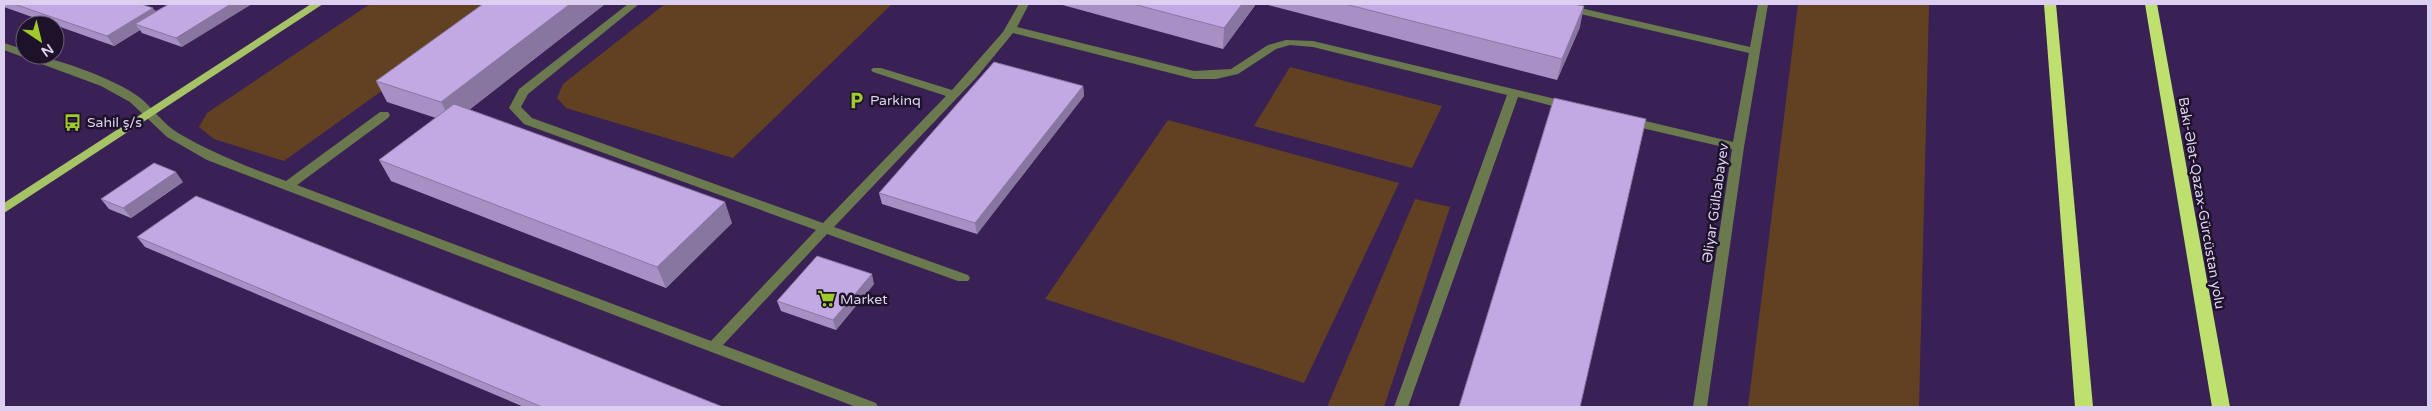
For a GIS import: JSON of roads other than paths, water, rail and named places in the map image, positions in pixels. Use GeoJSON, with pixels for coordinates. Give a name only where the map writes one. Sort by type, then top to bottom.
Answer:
{"type":"FeatureCollection","features":[{"type":"Feature","properties":{"kind":"highway"},"geometry":{"type":"LineString","coordinates":[[2050,4],[2084,407]]}},
{"type":"Feature","properties":{"kind":"highway","name":"Bakı-Ələt-Qazax-Gürcüstan yolu"},"geometry":{"type":"LineString","coordinates":[[2151,4],[2221,407]]}},
{"type":"Feature","properties":{"kind":"main road"},"geometry":{"type":"LineString","coordinates":[[4,209],[318,4]]}},
{"type":"Feature","properties":{"kind":"street"},"geometry":{"type":"LineString","coordinates":[[634,4],[523,92],[515,108],[528,121],[963,278]]}},
{"type":"Feature","properties":{"kind":"street"},"geometry":{"type":"LineString","coordinates":[[713,347],[953,94],[1012,29],[1023,13],[1024,4]]}},
{"type":"Feature","properties":{"kind":"street"},"geometry":{"type":"LineString","coordinates":[[1550,4],[1754,51]]}},
{"type":"Feature","properties":{"kind":"street","name":"Əliyar Gülbabayev"},"geometry":{"type":"LineString","coordinates":[[1700,407],[1738,146],[1763,4]]}},
{"type":"Feature","properties":{"kind":"street"},"geometry":{"type":"LineString","coordinates":[[1012,29],[1194,75],[1216,75],[1234,72],[1272,47],[1290,42],[1313,44],[1579,109]]}},
{"type":"Feature","properties":{"kind":"street"},"geometry":{"type":"LineString","coordinates":[[56,65],[105,83],[134,99],[171,134],[211,156],[871,407]]}},
{"type":"Feature","properties":{"kind":"street"},"geometry":{"type":"LineString","coordinates":[[877,70],[953,94]]}},
{"type":"Feature","properties":{"kind":"street"},"geometry":{"type":"LineString","coordinates":[[1401,407],[1513,94]]}},
{"type":"Feature","properties":{"kind":"street"},"geometry":{"type":"LineString","coordinates":[[288,186],[384,115]]}},
{"type":"Feature","properties":{"kind":"street"},"geometry":{"type":"LineString","coordinates":[[1616,118],[1738,146]]}},
{"type":"Feature","properties":{"kind":"place","name":"Parkinq"},"geometry":{"type":"Point","coordinates":[856,100]}},
{"type":"Feature","properties":{"kind":"place","name":"Sahil ş/s"},"geometry":{"type":"Point","coordinates":[73,122]}},
{"type":"Feature","properties":{"kind":"place","name":"Market"},"geometry":{"type":"Point","coordinates":[826,299]}}]}
